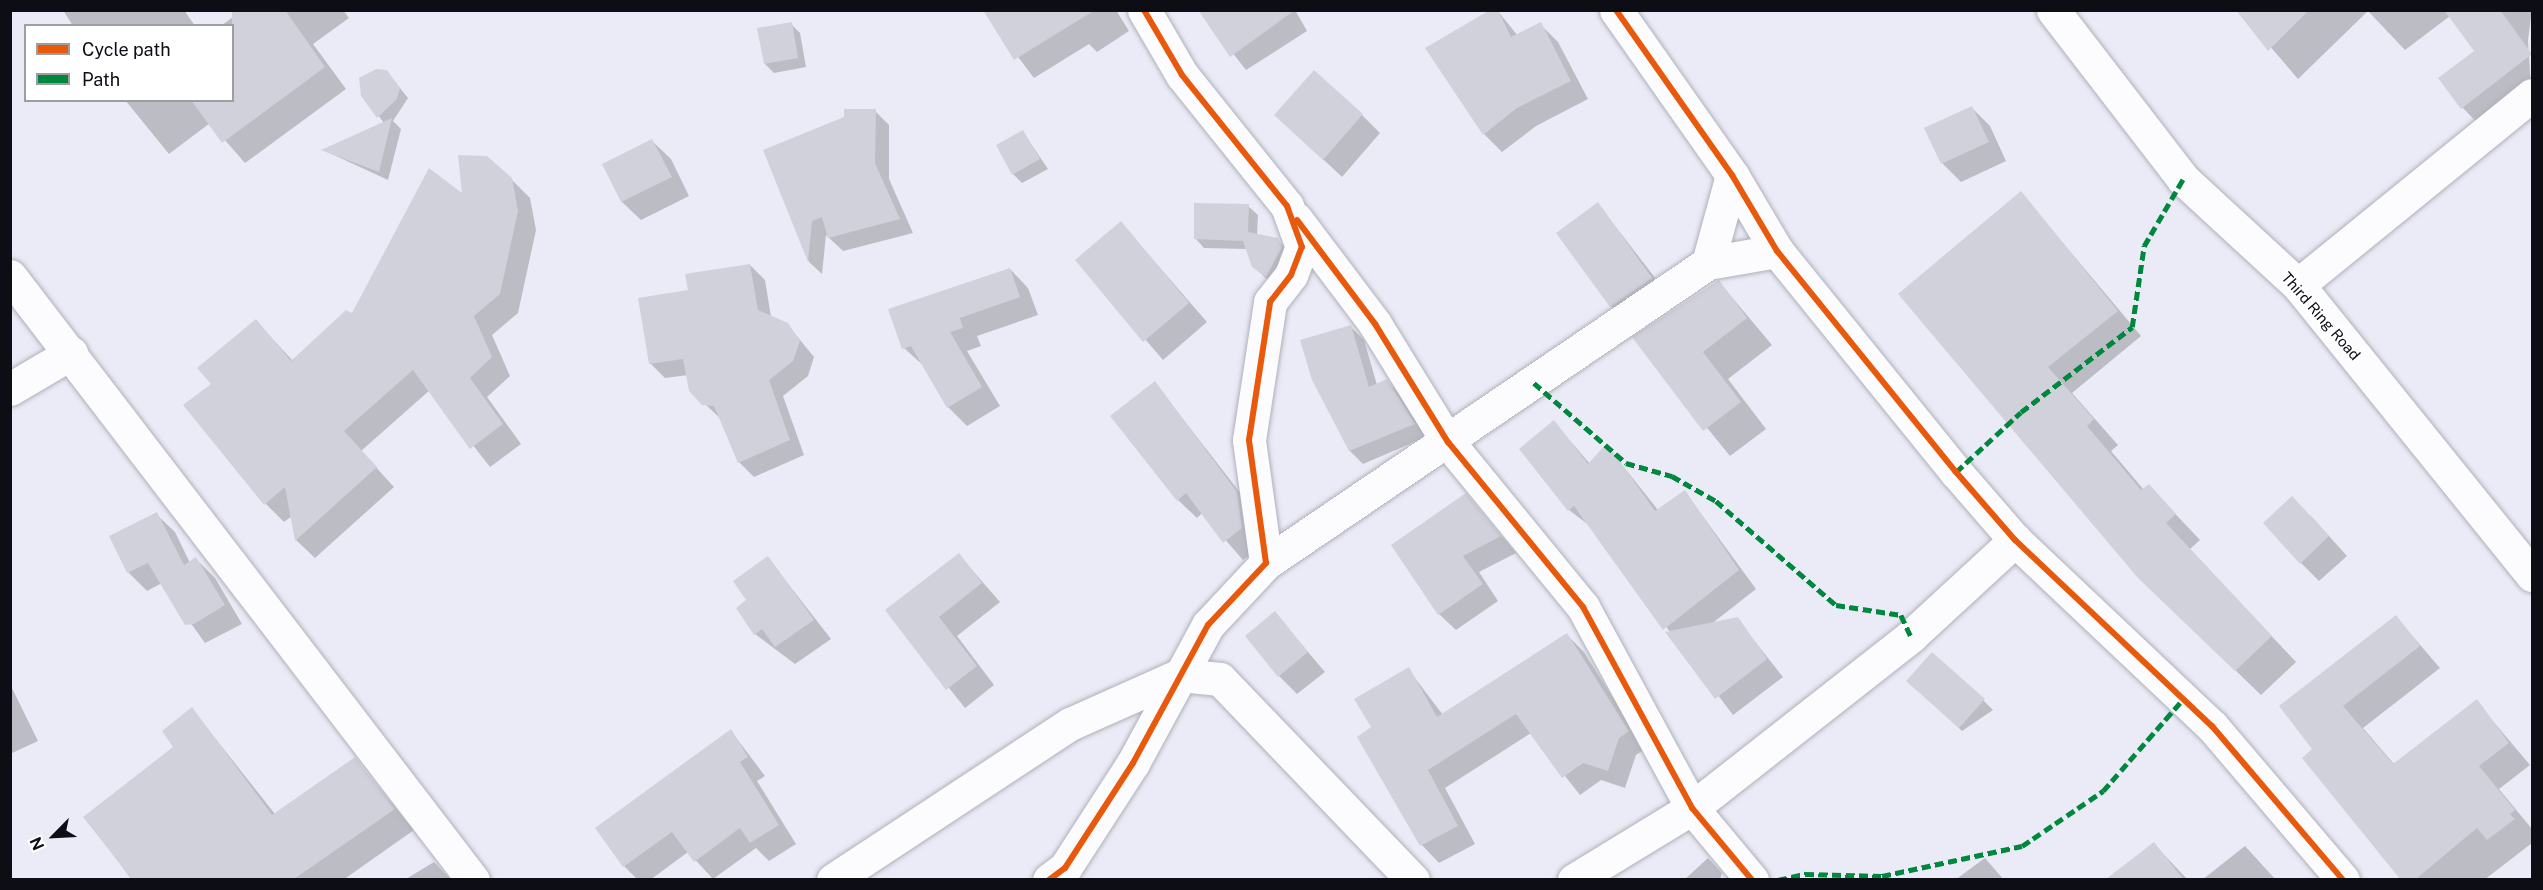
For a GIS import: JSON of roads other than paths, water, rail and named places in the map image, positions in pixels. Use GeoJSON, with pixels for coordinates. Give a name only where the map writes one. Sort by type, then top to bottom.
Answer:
{"type":"FeatureCollection","features":[{"type":"Feature","properties":{"kind":"street"},"geometry":{"type":"LineString","coordinates":[[1144,10],[1182,75],[1287,206],[1374,324],[1448,442],[1583,607],[1692,808],[1752,879]]}},
{"type":"Feature","properties":{"kind":"street"},"geometry":{"type":"LineString","coordinates":[[1616,10],[1732,175],[1777,251],[2015,540],[2205,719],[2343,879]]}},
{"type":"Feature","properties":{"kind":"street","name":"Third Ring Road"},"geometry":{"type":"LineString","coordinates":[[2053,10],[2183,178],[2298,285],[2532,575]]}},
{"type":"Feature","properties":{"kind":"street"},"geometry":{"type":"LineString","coordinates":[[2298,285],[2532,95]]}},
{"type":"Feature","properties":{"kind":"street"},"geometry":{"type":"LineString","coordinates":[[1708,263],[1732,175]]}},
{"type":"Feature","properties":{"kind":"street"},"geometry":{"type":"LineString","coordinates":[[1266,563],[1249,440],[1270,302],[1291,274],[1302,247],[1287,206]]}},
{"type":"Feature","properties":{"kind":"street"},"geometry":{"type":"LineString","coordinates":[[1049,879],[1065,868],[1133,763],[1208,625],[1266,563],[1448,442],[1708,263],[1777,251]]}},
{"type":"Feature","properties":{"kind":"street"},"geometry":{"type":"LineString","coordinates":[[10,276],[72,353],[473,879]]}},
{"type":"Feature","properties":{"kind":"street"},"geometry":{"type":"LineString","coordinates":[[10,389],[72,353]]}},
{"type":"Feature","properties":{"kind":"street"},"geometry":{"type":"LineString","coordinates":[[1574,879],[1692,808],[1911,636],[2015,540]]}},
{"type":"Feature","properties":{"kind":"street"},"geometry":{"type":"LineString","coordinates":[[833,879],[1070,724],[1180,675],[1220,680],[1413,879]]}}]}
